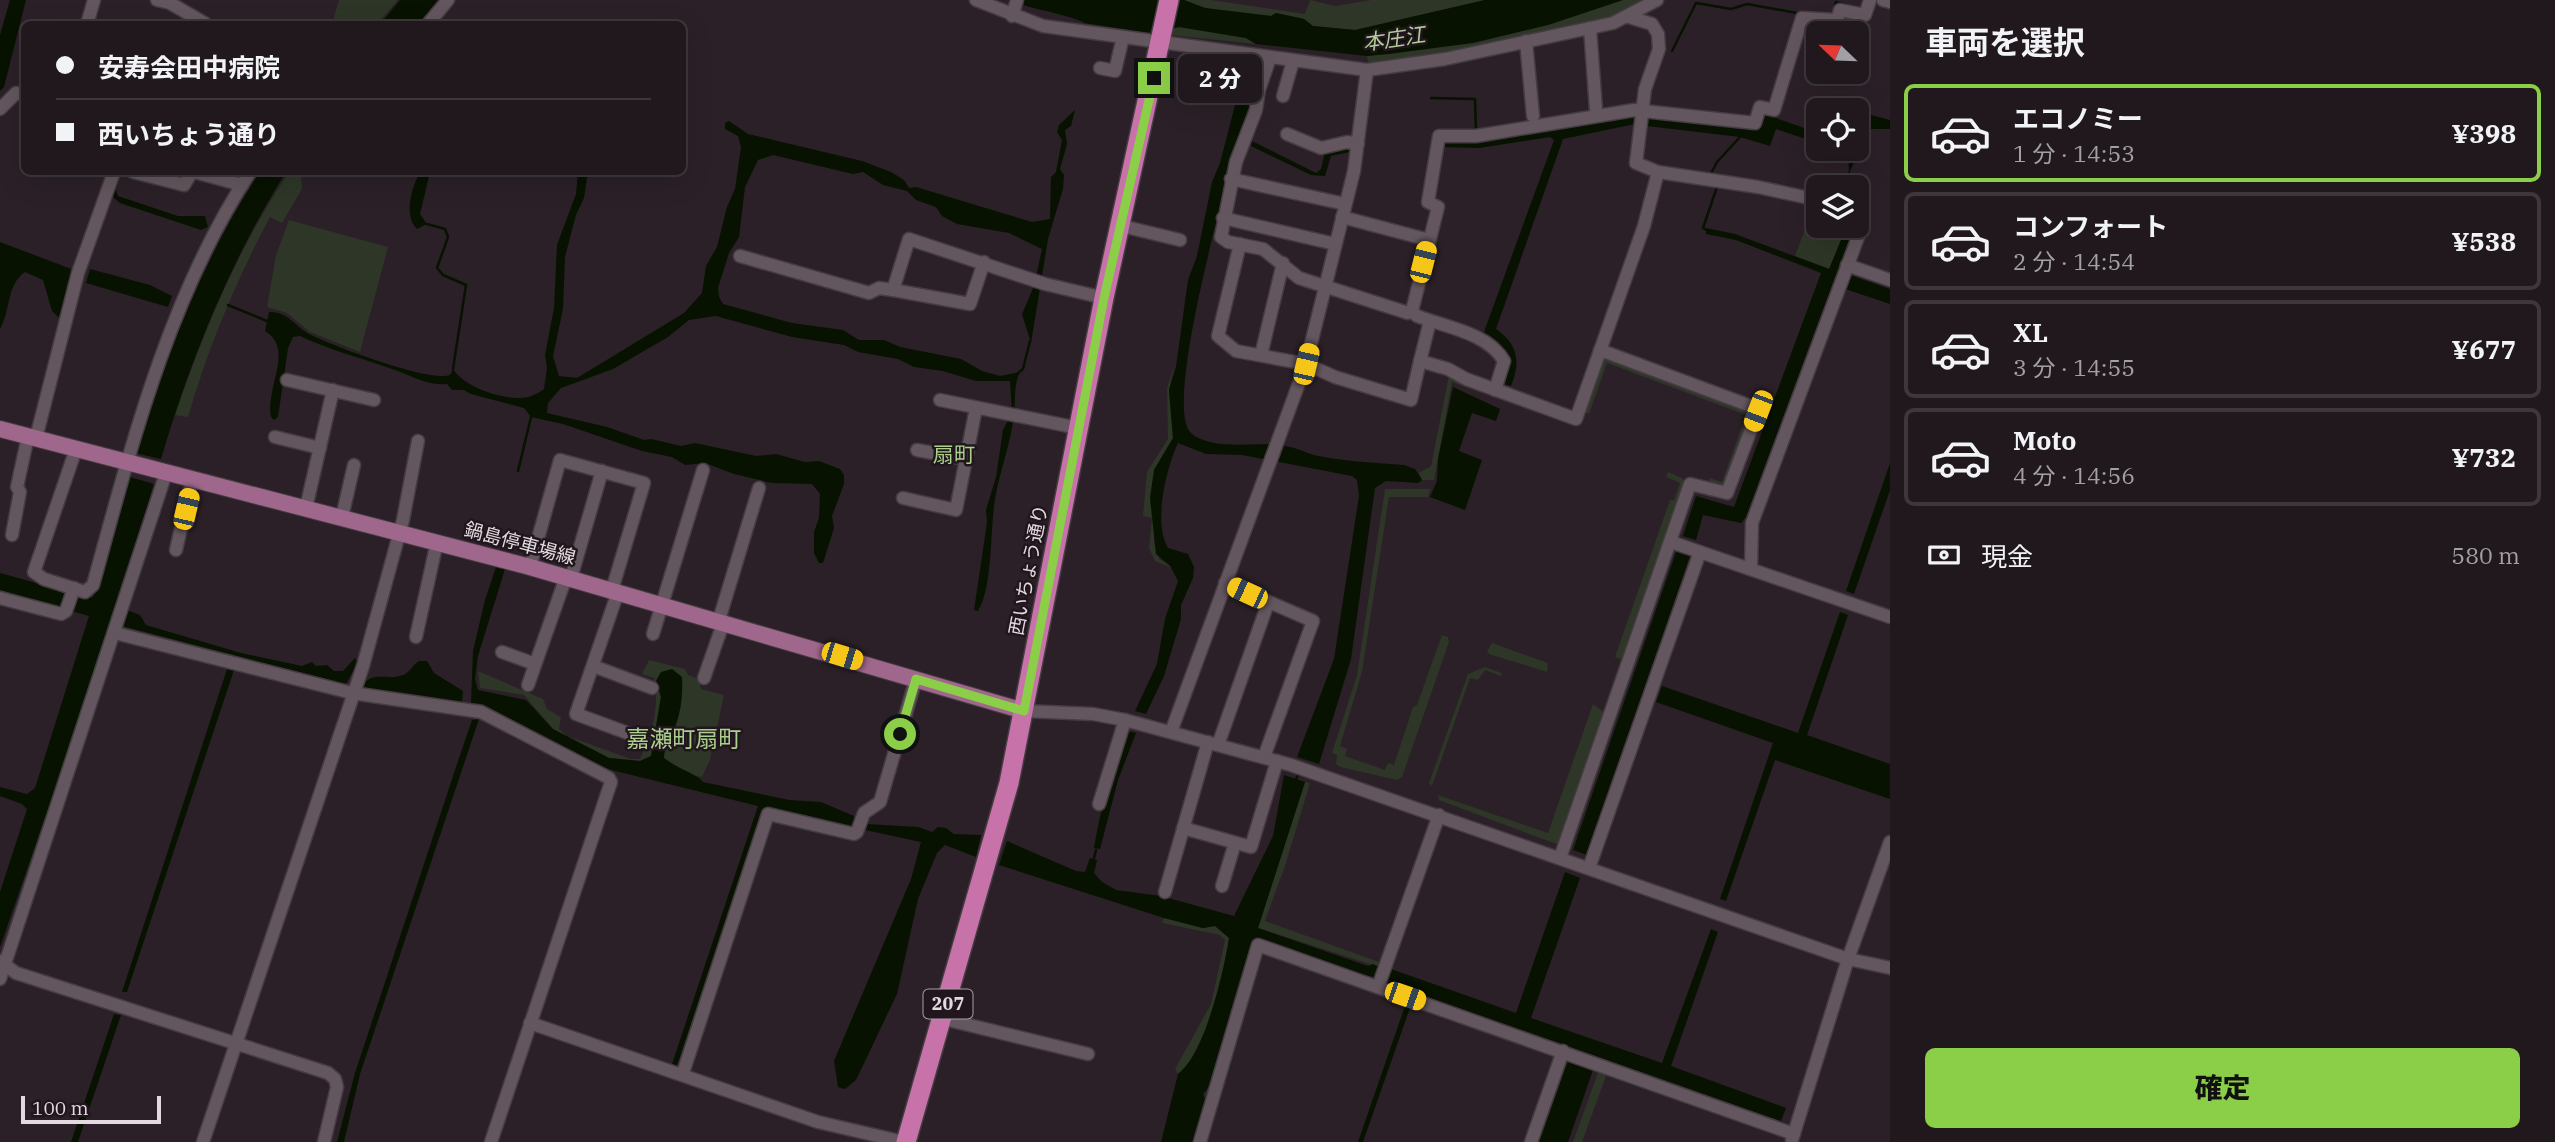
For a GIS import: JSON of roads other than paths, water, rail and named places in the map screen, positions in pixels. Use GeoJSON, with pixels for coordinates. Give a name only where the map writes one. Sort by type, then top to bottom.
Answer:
{"type":"FeatureCollection","features":[{"type":"Feature","properties":{"kind":"highway","name":"西いちょう通り"},"geometry":{"type":"LineString","coordinates":[[905,1142],[944,1018],[1006,795],[1104,298],[1122,226],[1169,0]]}},
{"type":"Feature","properties":{"kind":"main road","name":"鍋島停車場線"},"geometry":{"type":"LineString","coordinates":[[0,429],[530,567],[1024,711]]}},
{"type":"Feature","properties":{"kind":"street"},"geometry":{"type":"LineString","coordinates":[[87,21],[94,0]]}},
{"type":"Feature","properties":{"kind":"street"},"geometry":{"type":"LineString","coordinates":[[157,0],[170,3],[201,21]]}},
{"type":"Feature","properties":{"kind":"street"},"geometry":{"type":"LineString","coordinates":[[430,21],[448,0]]}},
{"type":"Feature","properties":{"kind":"street"},"geometry":{"type":"LineString","coordinates":[[976,0],[1042,26],[1198,46],[1266,58],[1367,69],[1445,59],[1590,28],[1629,17],[1657,0]]}},
{"type":"Feature","properties":{"kind":"street"},"geometry":{"type":"LineString","coordinates":[[1012,16],[1017,0]]}},
{"type":"Feature","properties":{"kind":"street"},"geometry":{"type":"LineString","coordinates":[[1412,312],[1438,207],[1428,202],[1439,136],[1476,136],[1641,110],[1755,123],[1760,107],[1769,109],[1802,18],[1837,20],[1840,10],[1866,15],[1870,0]]}},
{"type":"Feature","properties":{"kind":"street"},"geometry":{"type":"LineString","coordinates":[[1883,0],[1890,2]]}},
{"type":"Feature","properties":{"kind":"street"},"geometry":{"type":"LineString","coordinates":[[1629,17],[1652,24],[1658,34],[1658,55],[1644,89],[1641,110],[1635,159],[1640,166],[1658,172],[1758,187],[1806,197]]}},
{"type":"Feature","properties":{"kind":"street"},"geometry":{"type":"LineString","coordinates":[[1590,28],[1595,110]]}},
{"type":"Feature","properties":{"kind":"street"},"geometry":{"type":"LineString","coordinates":[[1100,68],[1115,71],[1123,37]]}},
{"type":"Feature","properties":{"kind":"street"},"geometry":{"type":"LineString","coordinates":[[1526,41],[1533,116]]}},
{"type":"Feature","properties":{"kind":"street"},"geometry":{"type":"LineString","coordinates":[[1266,58],[1256,110],[1231,179],[1221,237],[1228,242],[1263,249],[1299,278],[1408,313],[1412,312],[1481,339],[1497,349],[1504,361],[1495,390]]}},
{"type":"Feature","properties":{"kind":"street"},"geometry":{"type":"LineString","coordinates":[[1283,96],[1293,61]]}},
{"type":"Feature","properties":{"kind":"street"},"geometry":{"type":"LineString","coordinates":[[1171,732],[1306,364],[1358,147],[1367,69]]}},
{"type":"Feature","properties":{"kind":"street"},"geometry":{"type":"LineString","coordinates":[[0,109],[16,93],[21,94]]}},
{"type":"Feature","properties":{"kind":"street"},"geometry":{"type":"LineString","coordinates":[[1287,134],[1321,148],[1347,142],[1358,147]]}},
{"type":"Feature","properties":{"kind":"street"},"geometry":{"type":"LineString","coordinates":[[1420,361],[1448,369],[1495,390],[1576,419],[1644,226],[1658,172]]}},
{"type":"Feature","properties":{"kind":"street"},"geometry":{"type":"LineString","coordinates":[[12,535],[20,492],[17,487],[78,273],[113,175]]}},
{"type":"Feature","properties":{"kind":"street"},"geometry":{"type":"LineString","coordinates":[[143,175],[184,186],[191,175]]}},
{"type":"Feature","properties":{"kind":"street"},"geometry":{"type":"LineString","coordinates":[[205,175],[242,184]]}},
{"type":"Feature","properties":{"kind":"street"},"geometry":{"type":"LineString","coordinates":[[76,449],[34,572],[44,579],[85,592],[93,585],[126,463],[178,307],[248,175]]}},
{"type":"Feature","properties":{"kind":"street"},"geometry":{"type":"LineString","coordinates":[[1231,179],[1343,210],[1429,240]]}},
{"type":"Feature","properties":{"kind":"street"},"geometry":{"type":"LineString","coordinates":[[1223,218],[1335,244]]}},
{"type":"Feature","properties":{"kind":"street"},"geometry":{"type":"LineString","coordinates":[[1122,226],[1180,240]]}},
{"type":"Feature","properties":{"kind":"street"},"geometry":{"type":"LineString","coordinates":[[1751,569],[1752,523],[1858,238]]}},
{"type":"Feature","properties":{"kind":"street"},"geometry":{"type":"LineString","coordinates":[[893,290],[909,239],[1045,284],[1104,298]]}},
{"type":"Feature","properties":{"kind":"street"},"geometry":{"type":"LineString","coordinates":[[1240,244],[1218,336],[1236,351],[1306,364],[1335,377],[1411,400],[1430,321]]}},
{"type":"Feature","properties":{"kind":"street"},"geometry":{"type":"LineString","coordinates":[[740,256],[869,293],[879,288],[970,304],[984,262]]}},
{"type":"Feature","properties":{"kind":"street"},"geometry":{"type":"LineString","coordinates":[[1261,355],[1283,263]]}},
{"type":"Feature","properties":{"kind":"street"},"geometry":{"type":"LineString","coordinates":[[1847,265],[1890,280]]}},
{"type":"Feature","properties":{"kind":"street"},"geometry":{"type":"LineString","coordinates":[[1559,858],[1690,484],[1727,493],[1758,411],[1600,350]]}},
{"type":"Feature","properties":{"kind":"street"},"geometry":{"type":"LineString","coordinates":[[287,380],[374,400]]}},
{"type":"Feature","properties":{"kind":"street"},"geometry":{"type":"LineString","coordinates":[[306,508],[332,390]]}},
{"type":"Feature","properties":{"kind":"street"},"geometry":{"type":"LineString","coordinates":[[940,400],[1078,428]]}},
{"type":"Feature","properties":{"kind":"street"},"geometry":{"type":"LineString","coordinates":[[904,498],[956,510],[976,408]]}},
{"type":"Feature","properties":{"kind":"street"},"geometry":{"type":"LineString","coordinates":[[275,437],[320,448]]}},
{"type":"Feature","properties":{"kind":"street"},"geometry":{"type":"LineString","coordinates":[[203,1142],[363,666],[418,441]]}},
{"type":"Feature","properties":{"kind":"street"},"geometry":{"type":"LineString","coordinates":[[917,450],[966,459]]}},
{"type":"Feature","properties":{"kind":"street"},"geometry":{"type":"LineString","coordinates":[[530,567],[560,460],[644,483],[593,666],[576,714],[641,738]]}},
{"type":"Feature","properties":{"kind":"street"},"geometry":{"type":"LineString","coordinates":[[342,517],[354,465]]}},
{"type":"Feature","properties":{"kind":"street"},"geometry":{"type":"LineString","coordinates":[[653,634],[703,470]]}},
{"type":"Feature","properties":{"kind":"street"},"geometry":{"type":"LineString","coordinates":[[528,685],[568,578],[602,471]]}},
{"type":"Feature","properties":{"kind":"street"},"geometry":{"type":"LineString","coordinates":[[0,979],[2,962],[115,633],[166,473]]}},
{"type":"Feature","properties":{"kind":"street"},"geometry":{"type":"LineString","coordinates":[[176,550],[192,480]]}},
{"type":"Feature","properties":{"kind":"street"},"geometry":{"type":"LineString","coordinates":[[704,678],[759,488]]}},
{"type":"Feature","properties":{"kind":"street"},"geometry":{"type":"LineString","coordinates":[[416,637],[437,542]]}},
{"type":"Feature","properties":{"kind":"street"},"geometry":{"type":"LineString","coordinates":[[1671,542],[1890,617]]}},
{"type":"Feature","properties":{"kind":"street"},"geometry":{"type":"LineString","coordinates":[[1589,868],[1700,552]]}},
{"type":"Feature","properties":{"kind":"street"},"geometry":{"type":"LineString","coordinates":[[1183,828],[1251,847],[1270,759],[1313,621],[1225,583]]}},
{"type":"Feature","properties":{"kind":"street"},"geometry":{"type":"LineString","coordinates":[[0,598],[56,615],[66,611],[73,590]]}},
{"type":"Feature","properties":{"kind":"street"},"geometry":{"type":"LineString","coordinates":[[1165,891],[1183,828],[1213,743],[1268,603]]}},
{"type":"Feature","properties":{"kind":"street"},"geometry":{"type":"LineString","coordinates":[[115,633],[352,693],[481,712],[609,778],[611,782],[491,1142]]}},
{"type":"Feature","properties":{"kind":"street"},"geometry":{"type":"LineString","coordinates":[[502,652],[535,664]]}},
{"type":"Feature","properties":{"kind":"street"},"geometry":{"type":"LineString","coordinates":[[593,666],[652,688]]}},
{"type":"Feature","properties":{"kind":"street"},"geometry":{"type":"LineString","coordinates":[[683,1073],[768,814],[854,834],[857,832],[864,813],[880,802],[916,679]]}},
{"type":"Feature","properties":{"kind":"street"},"geometry":{"type":"LineString","coordinates":[[1024,711],[1093,714],[1125,720],[1291,765],[1848,959],[1890,968]]}},
{"type":"Feature","properties":{"kind":"street"},"geometry":{"type":"LineString","coordinates":[[1099,804],[1125,720]]}},
{"type":"Feature","properties":{"kind":"street"},"geometry":{"type":"LineString","coordinates":[[1378,987],[1439,815]]}},
{"type":"Feature","properties":{"kind":"street"},"geometry":{"type":"LineString","coordinates":[[1200,1142],[1258,945],[1563,1051],[1793,1138],[1848,959],[1890,842]]}},
{"type":"Feature","properties":{"kind":"street"},"geometry":{"type":"LineString","coordinates":[[1222,886],[1235,843]]}},
{"type":"Feature","properties":{"kind":"street"},"geometry":{"type":"LineString","coordinates":[[2,962],[16,973],[237,1039],[328,1073],[335,1079],[337,1087],[324,1142]]}},
{"type":"Feature","properties":{"kind":"street"},"geometry":{"type":"LineString","coordinates":[[944,1018],[1087,1054]]}},
{"type":"Feature","properties":{"kind":"street"},"geometry":{"type":"LineString","coordinates":[[530,1023],[683,1073],[818,1122],[905,1142]]}},
{"type":"Feature","properties":{"kind":"street"},"geometry":{"type":"LineString","coordinates":[[1531,1142],[1563,1051]]}},
{"type":"Feature","properties":{"kind":"water"},"geometry":{"type":"Polygon","coordinates":[[[10,0],[26,0],[4,87],[0,91],[0,35],[10,0]]]}},
{"type":"Feature","properties":{"kind":"water"},"geometry":{"type":"Polygon","coordinates":[[[400,0],[438,0],[421,21],[382,21],[400,0]]]}},
{"type":"Feature","properties":{"kind":"water","name":"本庄江"},"geometry":{"type":"Polygon","coordinates":[[[1008,0],[1184,0],[1205,8],[1271,16],[1276,13],[1304,19],[1313,26],[1355,30],[1485,0],[1623,0],[1548,25],[1473,43],[1367,56],[1256,44],[1246,38],[1179,27],[1150,33],[1084,23],[1008,0]]]}},
{"type":"Feature","properties":{"kind":"water"},"geometry":{"type":"Polygon","coordinates":[[[1249,60],[1257,62],[1260,74],[1222,200],[1194,319],[1186,371],[1184,411],[1191,433],[1199,439],[1221,444],[1279,445],[1335,459],[1404,465],[1415,469],[1422,480],[1418,483],[1386,481],[1375,488],[1351,659],[1319,764],[1297,757],[1334,659],[1359,496],[1357,480],[1352,476],[1242,455],[1206,454],[1178,443],[1169,467],[1163,496],[1162,525],[1168,548],[1188,554],[1194,567],[1193,578],[1181,605],[1181,619],[1164,676],[1146,714],[1135,711],[1157,664],[1165,619],[1178,581],[1170,566],[1156,554],[1150,498],[1154,470],[1173,438],[1169,390],[1176,367],[1188,280],[1197,256],[1212,182],[1220,163],[1236,101],[1239,72],[1249,60]]]}},
{"type":"Feature","properties":{"kind":"water"},"geometry":{"type":"Polygon","coordinates":[[[1075,110],[1071,126],[1065,130],[1067,144],[1060,169],[1064,175],[1063,189],[1048,239],[1031,343],[1022,314],[1034,286],[1042,249],[1009,233],[957,224],[942,216],[936,207],[916,200],[907,191],[883,185],[863,172],[853,174],[773,155],[758,160],[745,187],[739,237],[729,253],[718,288],[723,304],[792,323],[843,330],[859,340],[884,340],[900,347],[961,359],[982,371],[1000,376],[1020,372],[1010,435],[993,511],[986,587],[978,611],[974,610],[987,523],[986,510],[996,477],[1003,430],[1012,413],[1010,381],[976,381],[943,371],[914,367],[898,359],[858,352],[844,345],[792,337],[716,316],[689,320],[668,337],[613,369],[561,388],[548,403],[547,413],[607,427],[644,440],[651,439],[681,446],[695,443],[756,456],[776,454],[805,462],[819,461],[840,469],[844,475],[844,484],[832,516],[834,528],[823,563],[819,563],[814,553],[814,532],[819,518],[820,494],[812,484],[772,483],[734,474],[705,463],[685,465],[672,457],[642,451],[563,424],[531,417],[524,408],[464,390],[452,390],[447,384],[425,381],[300,336],[293,337],[288,348],[278,417],[274,420],[271,417],[270,405],[279,358],[274,339],[265,331],[269,312],[281,314],[305,332],[323,340],[403,369],[439,376],[450,375],[453,369],[477,388],[510,397],[529,397],[544,389],[547,368],[545,355],[554,308],[557,245],[576,194],[578,175],[588,175],[584,198],[576,215],[565,257],[563,309],[553,356],[559,376],[577,378],[684,313],[702,293],[706,266],[717,247],[727,207],[735,189],[741,147],[738,136],[725,129],[725,123],[729,121],[748,134],[862,161],[891,172],[904,180],[909,188],[916,187],[1032,222],[1050,219],[1051,177],[1056,172],[1062,140],[1057,132],[1059,125],[1075,110]]]}},
{"type":"Feature","properties":{"kind":"water"},"geometry":{"type":"Polygon","coordinates":[[[1765,114],[1806,129],[1806,139],[1776,129],[1770,146],[1740,137],[1647,126],[1648,117],[1759,130],[1765,114]]]}},
{"type":"Feature","properties":{"kind":"water"},"geometry":{"type":"Polygon","coordinates":[[[1631,115],[1635,117],[1635,124],[1563,139],[1496,329],[1509,341],[1516,354],[1516,369],[1511,386],[1503,384],[1507,367],[1506,354],[1499,342],[1484,332],[1554,140],[1550,137],[1479,148],[1442,147],[1443,142],[1514,136],[1631,115]]]}},
{"type":"Feature","properties":{"kind":"water"},"geometry":{"type":"Polygon","coordinates":[[[1871,115],[1890,120],[1890,129],[1869,131],[1871,115]]]}},
{"type":"Feature","properties":{"kind":"water"},"geometry":{"type":"Polygon","coordinates":[[[1252,141],[1316,173],[1321,169],[1325,152],[1347,146],[1354,151],[1331,156],[1325,176],[1311,175],[1251,146],[1252,141]]]}},
{"type":"Feature","properties":{"kind":"water"},"geometry":{"type":"Polygon","coordinates":[[[1848,161],[1855,161],[1849,173],[1848,161]]]}},
{"type":"Feature","properties":{"kind":"water"},"geometry":{"type":"Polygon","coordinates":[[[117,175],[120,175],[116,190],[118,196],[178,216],[205,216],[208,227],[201,230],[120,203],[113,197],[117,175]]]}},
{"type":"Feature","properties":{"kind":"water"},"geometry":{"type":"Polygon","coordinates":[[[258,175],[284,175],[247,240],[214,311],[185,384],[161,459],[135,453],[188,308],[239,205],[258,175]]]}},
{"type":"Feature","properties":{"kind":"water"},"geometry":{"type":"Polygon","coordinates":[[[419,175],[429,175],[420,214],[427,224],[417,229],[410,216],[414,185],[419,175]]]}},
{"type":"Feature","properties":{"kind":"water"},"geometry":{"type":"Polygon","coordinates":[[[1706,228],[1735,234],[1829,269],[1840,238],[1850,238],[1746,517],[1741,523],[1703,515],[1696,540],[1683,536],[1696,496],[1734,507],[1821,273],[1736,240],[1706,234],[1706,228]]]}},
{"type":"Feature","properties":{"kind":"water"},"geometry":{"type":"Polygon","coordinates":[[[0,242],[74,270],[60,319],[52,311],[43,280],[25,272],[15,284],[0,329],[0,242]]]}},
{"type":"Feature","properties":{"kind":"water"},"geometry":{"type":"Polygon","coordinates":[[[90,269],[150,285],[172,296],[168,307],[86,283],[90,269]]]}},
{"type":"Feature","properties":{"kind":"water"},"geometry":{"type":"Polygon","coordinates":[[[1850,275],[1890,289],[1890,304],[1845,289],[1850,275]]]}},
{"type":"Feature","properties":{"kind":"water"},"geometry":{"type":"Polygon","coordinates":[[[1453,387],[1500,409],[1496,421],[1472,413],[1459,451],[1482,460],[1465,510],[1430,497],[1437,481],[1438,459],[1453,387]]]}},
{"type":"Feature","properties":{"kind":"water"},"geometry":{"type":"Polygon","coordinates":[[[1890,463],[1890,490],[1854,594],[1846,591],[1890,463]]]}},
{"type":"Feature","properties":{"kind":"water"},"geometry":{"type":"Polygon","coordinates":[[[130,477],[154,484],[104,648],[0,947],[0,892],[27,809],[22,804],[0,796],[0,787],[27,794],[35,788],[89,616],[32,600],[30,603],[22,600],[21,596],[0,590],[0,573],[86,598],[93,597],[130,477]]]}},
{"type":"Feature","properties":{"kind":"water"},"geometry":{"type":"Polygon","coordinates":[[[1676,552],[1690,556],[1587,855],[1573,850],[1676,552]]]}},
{"type":"Feature","properties":{"kind":"water"},"geometry":{"type":"Polygon","coordinates":[[[496,567],[505,569],[478,656],[475,679],[478,690],[526,700],[553,729],[609,758],[640,761],[651,756],[661,697],[656,681],[661,672],[672,669],[682,677],[682,698],[664,758],[703,782],[789,800],[821,802],[854,816],[855,827],[852,828],[763,808],[677,1066],[672,1064],[758,806],[603,768],[482,704],[471,703],[473,651],[496,567]]]}},
{"type":"Feature","properties":{"kind":"water"},"geometry":{"type":"Polygon","coordinates":[[[127,610],[140,615],[146,625],[241,653],[302,666],[312,662],[316,666],[327,665],[334,671],[343,671],[355,658],[358,662],[346,684],[122,626],[127,610]]]}},
{"type":"Feature","properties":{"kind":"water"},"geometry":{"type":"Polygon","coordinates":[[[1840,612],[1848,615],[1807,735],[1890,764],[1890,799],[1775,760],[1726,901],[1720,899],[1773,743],[1656,702],[1662,686],[1798,733],[1840,612]]]}},
{"type":"Feature","properties":{"kind":"water"},"geometry":{"type":"Polygon","coordinates":[[[419,661],[427,661],[434,673],[463,691],[462,703],[361,687],[375,677],[403,675],[419,661]]]}},
{"type":"Feature","properties":{"kind":"water"},"geometry":{"type":"Polygon","coordinates":[[[227,669],[234,670],[127,992],[122,992],[227,669]]]}},
{"type":"Feature","properties":{"kind":"water"},"geometry":{"type":"Polygon","coordinates":[[[479,719],[360,1074],[344,1142],[337,1142],[355,1073],[459,758],[472,720],[479,719]]]}},
{"type":"Feature","properties":{"kind":"water"},"geometry":{"type":"Polygon","coordinates":[[[1126,731],[1136,733],[1118,780],[1100,849],[1094,848],[1107,788],[1126,731]]]}},
{"type":"Feature","properties":{"kind":"water"},"geometry":{"type":"Polygon","coordinates":[[[1284,775],[1305,782],[1258,928],[1368,966],[1373,964],[1379,967],[1375,978],[1254,940],[1211,1084],[1203,1094],[1206,1101],[1194,1142],[1161,1142],[1178,1074],[1197,1049],[1212,1011],[1229,938],[1215,926],[1203,928],[1164,918],[999,865],[1007,841],[1076,871],[1085,872],[1090,858],[1097,860],[1094,873],[1102,882],[1116,890],[1161,896],[1234,916],[1273,836],[1284,775]]]}},
{"type":"Feature","properties":{"kind":"water"},"geometry":{"type":"Polygon","coordinates":[[[867,824],[918,827],[932,832],[938,827],[946,828],[954,834],[981,835],[976,857],[945,845],[937,853],[918,899],[897,994],[856,1080],[845,1089],[838,1087],[834,1061],[911,879],[921,842],[865,830],[867,824]]]}},
{"type":"Feature","properties":{"kind":"water"},"geometry":{"type":"Polygon","coordinates":[[[1565,872],[1580,878],[1531,1018],[1662,1063],[1711,929],[1718,932],[1671,1066],[1786,1108],[1781,1121],[1386,983],[1391,969],[1516,1013],[1565,872]]]}},
{"type":"Feature","properties":{"kind":"water"},"geometry":{"type":"Polygon","coordinates":[[[1406,1003],[1411,1005],[1363,1142],[1358,1142],[1406,1003]]]}},
{"type":"Feature","properties":{"kind":"water"},"geometry":{"type":"Polygon","coordinates":[[[114,1014],[121,1015],[78,1142],[71,1142],[114,1014]]]}},
{"type":"Feature","properties":{"kind":"water"},"geometry":{"type":"Polygon","coordinates":[[[1568,1061],[1593,1070],[1568,1142],[1539,1142],[1568,1061]]]}},
{"type":"Feature","properties":{"kind":"waterway"},"geometry":{"type":"LineString","coordinates":[[1834,9],[1836,2],[1846,5]]}},
{"type":"Feature","properties":{"kind":"waterway"},"geometry":{"type":"LineString","coordinates":[[1672,51],[1696,3],[1731,9],[1747,4],[1797,13]]}},
{"type":"Feature","properties":{"kind":"waterway"},"geometry":{"type":"LineString","coordinates":[[1431,98],[1475,99],[1478,130]]}},
{"type":"Feature","properties":{"kind":"waterway"},"geometry":{"type":"LineString","coordinates":[[1710,175],[1717,162],[1740,137]]}},
{"type":"Feature","properties":{"kind":"waterway"},"geometry":{"type":"LineString","coordinates":[[1708,231],[1703,228],[1718,184]]}},
{"type":"Feature","properties":{"kind":"waterway"},"geometry":{"type":"LineString","coordinates":[[427,224],[445,229],[448,237],[437,268],[443,275],[466,285],[453,369]]}},
{"type":"Feature","properties":{"kind":"waterway"},"geometry":{"type":"LineString","coordinates":[[228,305],[267,321]]}},
{"type":"Feature","properties":{"kind":"waterway"},"geometry":{"type":"LineString","coordinates":[[1018,373],[1023,369],[1030,341]]}},
{"type":"Feature","properties":{"kind":"waterway"},"geometry":{"type":"LineString","coordinates":[[518,471],[531,417]]}},
{"type":"Feature","properties":{"kind":"waterway"},"geometry":{"type":"LineString","coordinates":[[1296,779],[1300,772]]}},
{"type":"Feature","properties":{"kind":"waterway"},"geometry":{"type":"LineString","coordinates":[[1094,858],[1096,850]]}},
{"type":"Feature","properties":{"kind":"district","name":"扇町"},"geometry":{"type":"Point","coordinates":[954,455]}},
{"type":"Feature","properties":{"kind":"district","name":"嘉瀬町扇町"},"geometry":{"type":"Point","coordinates":[684,739]}}]}
